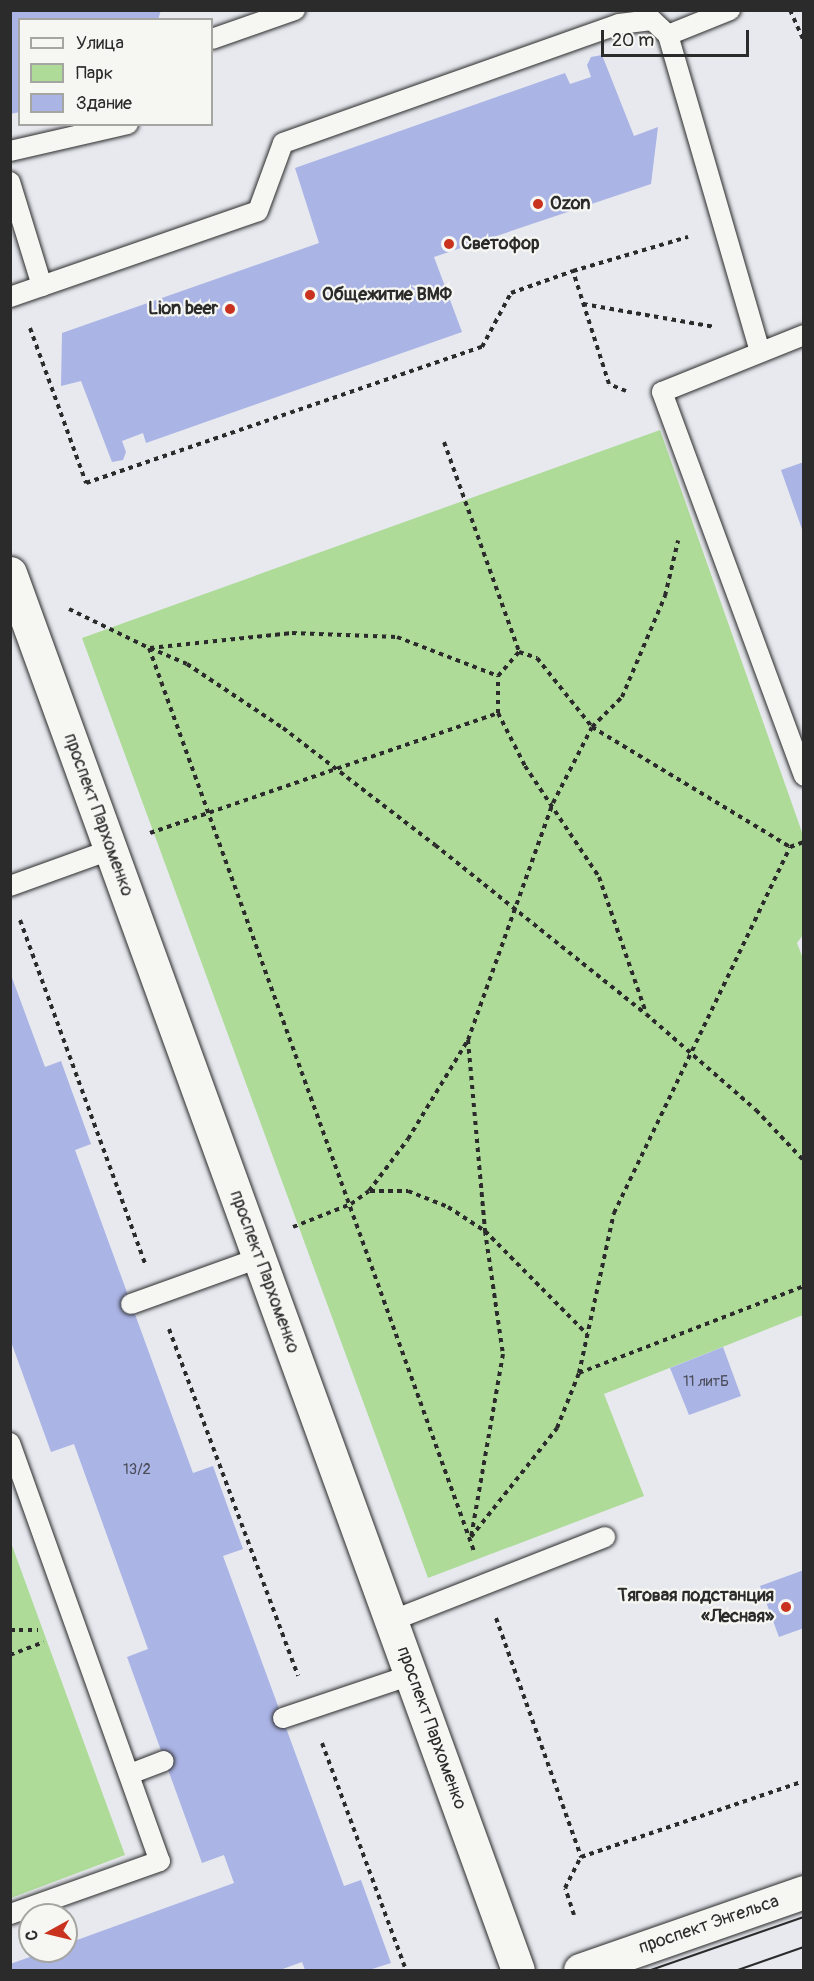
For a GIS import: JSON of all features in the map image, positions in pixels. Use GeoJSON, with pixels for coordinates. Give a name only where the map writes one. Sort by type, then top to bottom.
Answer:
{"type":"FeatureCollection","features":[{"type":"Feature","properties":{"kind":"street","name":"проспект Пархоменко"},"geometry":{"type":"LineString","coordinates":[[10,573],[518,1971]]}},
{"type":"Feature","properties":{"kind":"street","name":"проспект Энгельса"},"geometry":{"type":"LineString","coordinates":[[580,1971],[804,1892]]}},
{"type":"Feature","properties":{"kind":"lane"},"geometry":{"type":"LineString","coordinates":[[213,39],[295,10]]}},
{"type":"Feature","properties":{"kind":"lane"},"geometry":{"type":"LineString","coordinates":[[668,35],[730,10]]}},
{"type":"Feature","properties":{"kind":"lane"},"geometry":{"type":"LineString","coordinates":[[10,297],[258,210],[283,143],[631,20],[652,20],[668,35],[760,351]]}},
{"type":"Feature","properties":{"kind":"lane"},"geometry":{"type":"LineString","coordinates":[[10,151],[119,126]]}},
{"type":"Feature","properties":{"kind":"lane"},"geometry":{"type":"LineString","coordinates":[[10,182],[42,286]]}},
{"type":"Feature","properties":{"kind":"lane"},"geometry":{"type":"LineString","coordinates":[[804,335],[662,392],[804,776]]}},
{"type":"Feature","properties":{"kind":"lane"},"geometry":{"type":"LineString","coordinates":[[10,886],[110,850]]}},
{"type":"Feature","properties":{"kind":"lane"},"geometry":{"type":"LineString","coordinates":[[130,1304],[259,1258]]}},
{"type":"Feature","properties":{"kind":"lane"},"geometry":{"type":"LineString","coordinates":[[10,1443],[160,1861],[10,1914]]}},
{"type":"Feature","properties":{"kind":"lane"},"geometry":{"type":"LineString","coordinates":[[392,1622],[605,1537]]}},
{"type":"Feature","properties":{"kind":"lane"},"geometry":{"type":"LineString","coordinates":[[283,1718],[411,1675]]}},
{"type":"Feature","properties":{"kind":"lane"},"geometry":{"type":"LineString","coordinates":[[130,1774],[164,1761]]}},
{"type":"Feature","properties":{"kind":"path"},"geometry":{"type":"LineString","coordinates":[[790,10],[804,41]]}},
{"type":"Feature","properties":{"kind":"path"},"geometry":{"type":"LineString","coordinates":[[30,328],[86,483],[482,347],[511,292],[698,234]]}},
{"type":"Feature","properties":{"kind":"path"},"geometry":{"type":"LineString","coordinates":[[573,271],[609,384],[635,395]]}},
{"type":"Feature","properties":{"kind":"path"},"geometry":{"type":"LineString","coordinates":[[583,304],[704,324]]}},
{"type":"Feature","properties":{"kind":"path"},"geometry":{"type":"LineString","coordinates":[[444,442],[519,652]]}},
{"type":"Feature","properties":{"kind":"path"},"geometry":{"type":"LineString","coordinates":[[286,1230],[351,1204],[369,1191],[408,1139],[468,1040],[518,911],[553,804],[592,727],[622,697],[665,596],[693,476]]}},
{"type":"Feature","properties":{"kind":"path"},"geometry":{"type":"LineString","coordinates":[[66,607],[187,664],[336,768],[646,1014],[756,1110],[804,1161]]}},
{"type":"Feature","properties":{"kind":"path"},"geometry":{"type":"LineString","coordinates":[[149,648],[292,633],[397,637],[498,676]]}},
{"type":"Feature","properties":{"kind":"path"},"geometry":{"type":"LineString","coordinates":[[149,648],[210,811],[470,1537],[484,1585],[581,1857]]}},
{"type":"Feature","properties":{"kind":"path"},"geometry":{"type":"LineString","coordinates":[[519,652],[498,676],[498,713],[525,766],[553,804],[599,877],[646,1014]]}},
{"type":"Feature","properties":{"kind":"path"},"geometry":{"type":"LineString","coordinates":[[519,652],[537,658],[592,727],[789,847]]}},
{"type":"Feature","properties":{"kind":"path"},"geometry":{"type":"LineString","coordinates":[[141,836],[498,713]]}},
{"type":"Feature","properties":{"kind":"path"},"geometry":{"type":"LineString","coordinates":[[470,1537],[556,1428],[579,1373],[614,1213],[789,847],[804,842]]}},
{"type":"Feature","properties":{"kind":"path"},"geometry":{"type":"LineString","coordinates":[[19,916],[406,1971]]}},
{"type":"Feature","properties":{"kind":"path"},"geometry":{"type":"LineString","coordinates":[[468,1040],[485,1231],[503,1354],[470,1537]]}},
{"type":"Feature","properties":{"kind":"path"},"geometry":{"type":"LineString","coordinates":[[369,1191],[408,1191],[448,1207],[485,1231],[587,1334]]}},
{"type":"Feature","properties":{"kind":"path"},"geometry":{"type":"LineString","coordinates":[[579,1373],[804,1286]]}},
{"type":"Feature","properties":{"kind":"path"},"geometry":{"type":"LineString","coordinates":[[574,1915],[565,1888],[581,1857],[804,1781]]}},
{"type":"Feature","properties":{"kind":"green space"},"geometry":{"type":"Polygon","coordinates":[[[660,430],[803,835],[803,935],[797,943],[804,961],[803,1315],[604,1394],[644,1496],[428,1578],[82,638],[660,430]]]}},
{"type":"Feature","properties":{"kind":"green space"},"geometry":{"type":"Polygon","coordinates":[[[10,1540],[125,1855],[11,1898],[10,1898],[10,1540]]]}},
{"type":"Feature","properties":{"kind":"building"},"geometry":{"type":"Polygon","coordinates":[[[10,10],[161,10],[159,18],[18,18],[18,112],[10,114],[10,10]]]}},
{"type":"Feature","properties":{"kind":"building","name":"Общежитие ВМФ"},"geometry":{"type":"Polygon","coordinates":[[[602,55],[634,136],[658,127],[651,184],[434,257],[462,332],[146,443],[143,433],[122,441],[126,452],[123,460],[112,462],[81,381],[61,386],[62,333],[319,243],[295,168],[565,73],[570,84],[591,77],[587,65],[591,57],[602,55]]]}},
{"type":"Feature","properties":{"kind":"building"},"geometry":{"type":"Polygon","coordinates":[[[804,462],[804,532],[803,532],[781,470],[804,462]]]}},
{"type":"Feature","properties":{"kind":"building"},"geometry":{"type":"Polygon","coordinates":[[[11,975],[45,1067],[61,1061],[91,1144],[75,1150],[193,1473],[213,1466],[243,1549],[223,1556],[344,1886],[361,1880],[391,1963],[369,1970],[305,1970],[302,1962],[280,1970],[10,1970],[10,1964],[18,1961],[18,1963],[78,1963],[78,1940],[234,1883],[224,1855],[202,1863],[127,1657],[148,1649],[74,1444],[51,1452],[10,1339],[11,975]]]}},
{"type":"Feature","properties":{"kind":"building"},"geometry":{"type":"Polygon","coordinates":[[[723,1347],[741,1396],[689,1415],[670,1368],[723,1347]]]}},
{"type":"Feature","properties":{"kind":"building","name":"Тяговая подстанция «Лесная»"},"geometry":{"type":"Polygon","coordinates":[[[804,1570],[804,1628],[779,1637],[760,1586],[804,1570]]]}},
{"type":"Feature","properties":{"kind":"tram line"},"geometry":{"type":"LineString","coordinates":[[651,1970],[804,1917]]}},
{"type":"Feature","properties":{"kind":"tram line"},"geometry":{"type":"LineString","coordinates":[[738,1970],[804,1947]]}},
{"type":"Feature","properties":{"kind":"place","name":"Ozon"},"geometry":{"type":"Point","coordinates":[538,204]}},
{"type":"Feature","properties":{"kind":"place","name":"Светофор"},"geometry":{"type":"Point","coordinates":[449,244]}},
{"type":"Feature","properties":{"kind":"place","name":"Общежитие ВМФ"},"geometry":{"type":"Point","coordinates":[310,295]}},
{"type":"Feature","properties":{"kind":"place","name":"Lion beer"},"geometry":{"type":"Point","coordinates":[230,309]}},
{"type":"Feature","properties":{"kind":"place","name":"Тяговая подстанция «Лесная»"},"geometry":{"type":"Point","coordinates":[786,1607]}}]}
